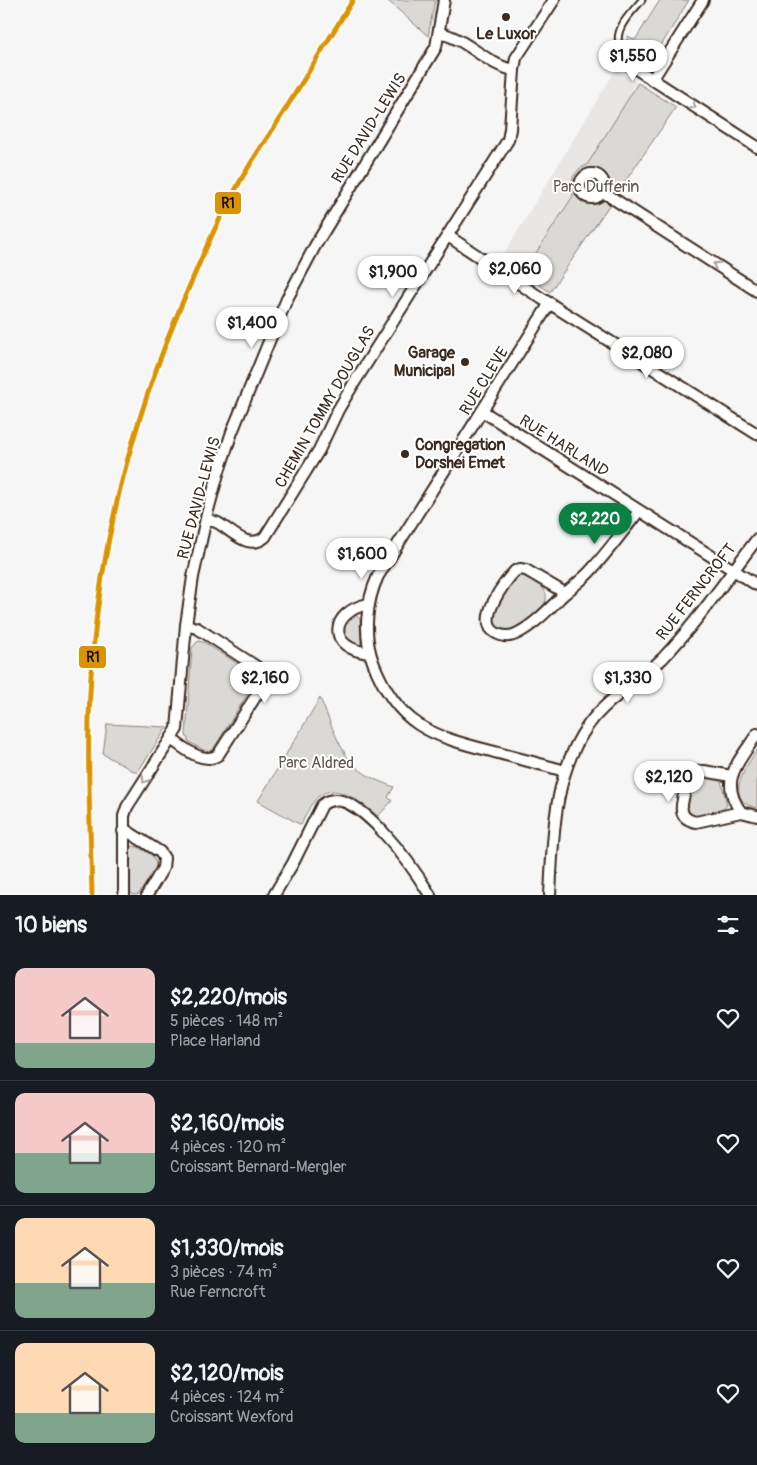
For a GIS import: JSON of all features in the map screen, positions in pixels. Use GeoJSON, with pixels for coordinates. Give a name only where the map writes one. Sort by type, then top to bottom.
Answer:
{"type":"FeatureCollection","features":[{"type":"Feature","properties":{"kind":"street","name":"RUE DAVID-LEWIS"},"geometry":{"type":"LineString","coordinates":[[124,895],[124,816],[127,807],[177,729],[186,625],[193,577],[220,467],[232,432],[287,299],[329,220],[436,47],[444,0]]}},
{"type":"Feature","properties":{"kind":"street","name":"CHEMIN TOMMY DOUGLAS"},"geometry":{"type":"LineString","coordinates":[[206,520],[217,523],[247,541],[258,542],[265,537],[319,450],[354,382],[508,140],[516,58],[554,0]]}},
{"type":"Feature","properties":{"kind":"street"},"geometry":{"type":"LineString","coordinates":[[652,80],[703,0]]}},
{"type":"Feature","properties":{"kind":"street"},"geometry":{"type":"LineString","coordinates":[[438,33],[452,36],[503,68],[514,70]]}},
{"type":"Feature","properties":{"kind":"street"},"geometry":{"type":"LineString","coordinates":[[627,63],[757,147]]}},
{"type":"Feature","properties":{"kind":"street"},"geometry":{"type":"LineString","coordinates":[[603,192],[757,291]]}},
{"type":"Feature","properties":{"kind":"street"},"geometry":{"type":"LineString","coordinates":[[448,236],[757,434]]}},
{"type":"Feature","properties":{"kind":"street","name":"RUE CLEVE"},"geometry":{"type":"LineString","coordinates":[[550,303],[378,576],[368,604],[368,642],[381,682],[389,696],[406,714],[432,732],[454,742],[566,771]]}},
{"type":"Feature","properties":{"kind":"street","name":"RUE HARLAND"},"geometry":{"type":"LineString","coordinates":[[482,411],[757,585]]}},
{"type":"Feature","properties":{"kind":"street"},"geometry":{"type":"LineString","coordinates":[[566,593],[526,570],[520,569],[515,571],[489,612],[489,624],[492,631],[507,636],[523,631],[566,593],[593,568],[639,511]]}},
{"type":"Feature","properties":{"kind":"street","name":"RUE FERNCROFT"},"geometry":{"type":"LineString","coordinates":[[550,895],[556,810],[570,758],[589,724],[604,707],[663,658],[757,538]]}},
{"type":"Feature","properties":{"kind":"street"},"geometry":{"type":"LineString","coordinates":[[368,604],[356,606],[350,610],[344,616],[338,630],[344,645],[350,649],[370,653]]}},
{"type":"Feature","properties":{"kind":"street"},"geometry":{"type":"LineString","coordinates":[[171,739],[202,758],[214,758],[227,742],[261,688],[263,679],[262,672],[257,667],[198,628],[186,625]]}},
{"type":"Feature","properties":{"kind":"street"},"geometry":{"type":"LineString","coordinates":[[741,812],[731,794],[731,776],[757,734]]}},
{"type":"Feature","properties":{"kind":"street"},"geometry":{"type":"LineString","coordinates":[[731,776],[704,771],[692,773],[687,782],[681,807],[682,813],[690,820],[696,822],[741,812],[757,816]]}},
{"type":"Feature","properties":{"kind":"street"},"geometry":{"type":"LineString","coordinates":[[274,895],[293,863],[322,805],[326,801],[336,799],[345,802],[372,820],[391,839],[430,895]]}},
{"type":"Feature","properties":{"kind":"street"},"geometry":{"type":"LineString","coordinates":[[123,831],[127,831],[160,852],[164,858],[163,868],[147,895]]}},
{"type":"Feature","properties":{"kind":"lane"},"geometry":{"type":"LineString","coordinates":[[627,63],[619,48],[618,32],[625,18],[642,0]]}},
{"type":"Feature","properties":{"kind":"shaded area"},"geometry":{"type":"Polygon","coordinates":[[[616,69],[638,83],[571,191],[573,195],[523,273],[502,257],[616,69]]]}},
{"type":"Feature","properties":{"kind":"green space"},"geometry":{"type":"Polygon","coordinates":[[[387,0],[435,0],[428,36],[387,0]]]}},
{"type":"Feature","properties":{"kind":"green space"},"geometry":{"type":"Polygon","coordinates":[[[660,0],[689,0],[651,62],[645,64],[627,50],[626,42],[628,36],[635,40],[660,0]]]}},
{"type":"Feature","properties":{"kind":"green space","name":"Parc Dufferin"},"geometry":{"type":"Polygon","coordinates":[[[638,83],[676,107],[550,292],[523,273],[573,196],[571,186],[573,177],[582,167],[587,165],[638,83]]]}},
{"type":"Feature","properties":{"kind":"green space"},"geometry":{"type":"Polygon","coordinates":[[[518,576],[528,577],[536,582],[546,595],[545,601],[542,607],[530,618],[514,629],[505,631],[494,623],[495,614],[499,604],[518,576]]]}},
{"type":"Feature","properties":{"kind":"green space"},"geometry":{"type":"Polygon","coordinates":[[[353,613],[360,619],[361,644],[359,647],[349,643],[344,631],[345,624],[353,613]]]}},
{"type":"Feature","properties":{"kind":"green space"},"geometry":{"type":"Polygon","coordinates":[[[199,641],[254,674],[256,680],[212,751],[207,752],[189,742],[186,735],[192,648],[199,641]]]}},
{"type":"Feature","properties":{"kind":"green space","name":"Parc Aldred"},"geometry":{"type":"Polygon","coordinates":[[[320,698],[340,745],[350,761],[370,776],[394,787],[388,797],[392,801],[378,816],[355,799],[330,791],[322,794],[314,801],[301,825],[258,801],[320,698]]]}},
{"type":"Feature","properties":{"kind":"green space"},"geometry":{"type":"Polygon","coordinates":[[[107,724],[167,727],[137,773],[103,754],[107,724]]]}},
{"type":"Feature","properties":{"kind":"green space"},"geometry":{"type":"Polygon","coordinates":[[[757,750],[757,808],[746,804],[741,798],[739,791],[743,774],[757,750]]]}},
{"type":"Feature","properties":{"kind":"green space"},"geometry":{"type":"Polygon","coordinates":[[[702,776],[721,781],[727,805],[717,812],[692,816],[687,810],[689,795],[692,785],[702,776]]]}},
{"type":"Feature","properties":{"kind":"green space"},"geometry":{"type":"Polygon","coordinates":[[[132,846],[138,847],[152,855],[156,863],[155,870],[138,895],[133,895],[130,891],[129,853],[132,846]]]}},
{"type":"Feature","properties":{"kind":"transit line","name":"R1"},"geometry":{"type":"LineString","coordinates":[[92,895],[89,804],[89,712],[93,651],[106,555],[116,507],[141,413],[174,322],[219,220],[246,171],[353,0]]}},
{"type":"Feature","properties":{"kind":"place","name":"Le Luxor"},"geometry":{"type":"Point","coordinates":[506,17]}},
{"type":"Feature","properties":{"kind":"place","name":"Garage Municipal"},"geometry":{"type":"Point","coordinates":[465,362]}},
{"type":"Feature","properties":{"kind":"place","name":"Congregation Dorshei Emet"},"geometry":{"type":"Point","coordinates":[405,454]}}]}
